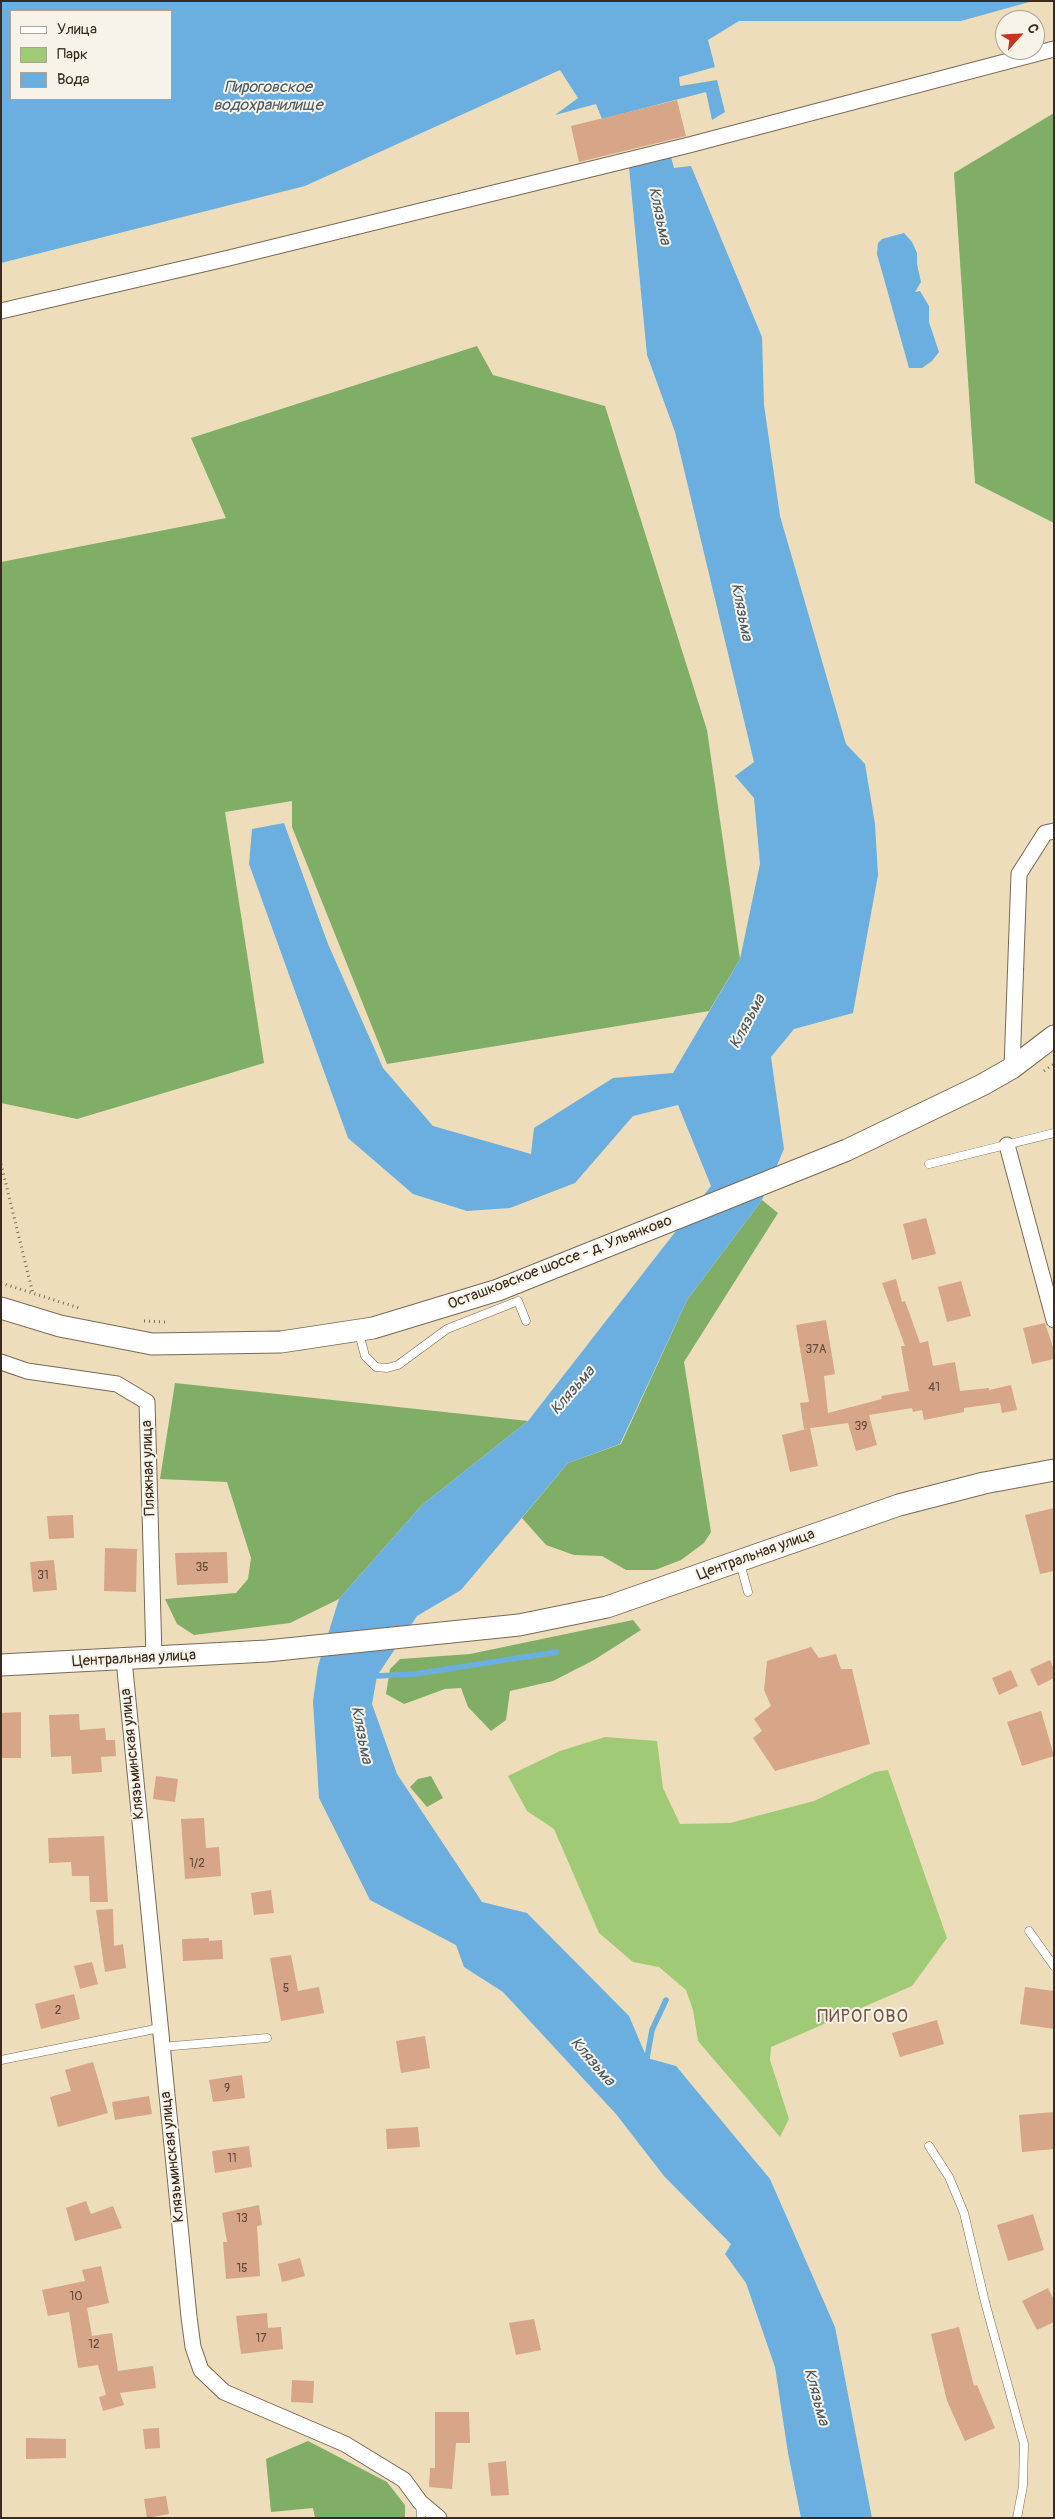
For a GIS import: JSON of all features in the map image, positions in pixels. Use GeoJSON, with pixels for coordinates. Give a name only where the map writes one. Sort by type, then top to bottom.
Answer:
{"type":"FeatureCollection","features":[{"type":"Feature","properties":{"kind":"street"},"geometry":{"type":"LineString","coordinates":[[1,311],[228,258],[698,143],[1054,49]]}},
{"type":"Feature","properties":{"kind":"street"},"geometry":{"type":"LineString","coordinates":[[1012,1068],[1019,874],[1045,833],[1054,831]]}},
{"type":"Feature","properties":{"kind":"street","name":"Осташковское шоссе - д. Ульянково"},"geometry":{"type":"LineString","coordinates":[[1,1308],[60,1326],[152,1344],[282,1342],[358,1330],[426,1313],[498,1290],[846,1150],[982,1085],[1012,1068],[1054,1036]]}},
{"type":"Feature","properties":{"kind":"street"},"geometry":{"type":"LineString","coordinates":[[1007,1145],[1054,1320]]}},
{"type":"Feature","properties":{"kind":"street","name":"Пляжная улица"},"geometry":{"type":"LineString","coordinates":[[1,1362],[26,1371],[117,1384],[147,1402],[154,1657]]}},
{"type":"Feature","properties":{"kind":"street","name":"Центральная улица"},"geometry":{"type":"LineString","coordinates":[[1,1666],[267,1651],[519,1625],[607,1607],[899,1504],[984,1483],[1054,1470]]}},
{"type":"Feature","properties":{"kind":"street","name":"Клязьминская улица"},"geometry":{"type":"LineString","coordinates":[[124,1660],[189,2317],[193,2347],[201,2370],[224,2392],[345,2444],[404,2480],[420,2502],[439,2518]]}},
{"type":"Feature","properties":{"kind":"lane"},"geometry":{"type":"LineString","coordinates":[[929,1164],[1054,1133]]}},
{"type":"Feature","properties":{"kind":"lane"},"geometry":{"type":"LineString","coordinates":[[358,1330],[365,1356],[376,1367],[387,1368],[398,1365],[447,1329],[518,1301],[526,1321]]}},
{"type":"Feature","properties":{"kind":"lane"},"geometry":{"type":"LineString","coordinates":[[739,1561],[748,1592]]}},
{"type":"Feature","properties":{"kind":"lane"},"geometry":{"type":"LineString","coordinates":[[1029,1931],[1054,1966]]}},
{"type":"Feature","properties":{"kind":"lane"},"geometry":{"type":"LineString","coordinates":[[1,2060],[160,2028]]}},
{"type":"Feature","properties":{"kind":"lane"},"geometry":{"type":"LineString","coordinates":[[161,2047],[268,2038]]}},
{"type":"Feature","properties":{"kind":"lane"},"geometry":{"type":"LineString","coordinates":[[929,2146],[949,2177],[964,2213],[985,2302],[1024,2444],[1023,2486],[1017,2518]]}},
{"type":"Feature","properties":{"kind":"lane"},"geometry":{"type":"LineString","coordinates":[[420,2502],[421,2518]]}},
{"type":"Feature","properties":{"kind":"path"},"geometry":{"type":"LineString","coordinates":[[1,1164],[38,1319]]}},
{"type":"Feature","properties":{"kind":"path"},"geometry":{"type":"LineString","coordinates":[[1,1283],[85,1310]]}},
{"type":"Feature","properties":{"kind":"path"},"geometry":{"type":"LineString","coordinates":[[139,1320],[166,1322]]}},
{"type":"Feature","properties":{"kind":"green space"},"geometry":{"type":"Polygon","coordinates":[[[1054,113],[1054,523],[975,483],[954,173],[1054,113]]]}},
{"type":"Feature","properties":{"kind":"green space"},"geometry":{"type":"Polygon","coordinates":[[[477,346],[493,375],[605,406],[707,730],[740,959],[709,1011],[387,1064],[292,827],[292,801],[225,812],[264,1063],[77,1119],[1,1103],[1,562],[226,518],[191,438],[477,346]]]}},
{"type":"Feature","properties":{"kind":"green space"},"geometry":{"type":"Polygon","coordinates":[[[762,1200],[778,1213],[684,1362],[711,1532],[704,1543],[681,1560],[655,1570],[626,1570],[602,1556],[574,1555],[546,1545],[522,1518],[568,1463],[621,1444],[687,1300],[762,1200]]]}},
{"type":"Feature","properties":{"kind":"green space"},"geometry":{"type":"Polygon","coordinates":[[[175,1383],[528,1421],[422,1505],[339,1599],[290,1623],[194,1635],[177,1624],[165,1599],[236,1593],[248,1579],[251,1558],[227,1482],[160,1479],[175,1383]]]}},
{"type":"Feature","properties":{"kind":"green space"},"geometry":{"type":"Polygon","coordinates":[[[633,1620],[641,1630],[594,1660],[553,1681],[510,1691],[506,1720],[491,1731],[468,1707],[461,1688],[445,1689],[404,1704],[386,1694],[390,1669],[400,1659],[470,1654],[633,1620]]]}},
{"type":"Feature","properties":{"kind":"green space"},"geometry":{"type":"Polygon","coordinates":[[[605,1737],[657,1741],[663,1788],[680,1824],[730,1823],[814,1801],[875,1772],[888,1770],[947,1938],[912,1986],[771,2047],[770,2060],[789,2119],[780,2137],[698,2041],[693,2010],[686,1990],[659,1967],[633,1962],[599,1933],[554,1829],[527,1811],[508,1776],[560,1751],[605,1737]]]}},
{"type":"Feature","properties":{"kind":"green space"},"geometry":{"type":"Polygon","coordinates":[[[431,1776],[443,1798],[427,1807],[410,1787],[418,1779],[431,1776]]]}},
{"type":"Feature","properties":{"kind":"green space"},"geometry":{"type":"Polygon","coordinates":[[[308,2441],[387,2482],[405,2505],[405,2518],[315,2518],[313,2508],[271,2512],[266,2459],[308,2441]]]}},
{"type":"Feature","properties":{"kind":"water","name":"Пироговское водохранилище"},"geometry":{"type":"Polygon","coordinates":[[[1,1],[1033,1],[961,21],[739,21],[708,40],[715,67],[679,77],[680,86],[717,80],[725,112],[712,120],[706,92],[602,119],[596,104],[555,115],[578,98],[560,70],[305,186],[1,263],[1,1]]]}},
{"type":"Feature","properties":{"kind":"water","name":"Клязьма"},"geometry":{"type":"Polygon","coordinates":[[[671,157],[674,168],[691,166],[762,337],[764,405],[780,516],[846,744],[865,764],[875,824],[878,875],[853,1013],[794,1029],[771,1057],[784,1149],[762,1200],[687,1300],[620,1444],[568,1463],[461,1590],[417,1616],[377,1676],[372,1704],[397,1774],[482,1902],[527,1913],[629,2016],[647,2058],[676,2066],[770,2179],[835,2327],[872,2518],[801,2518],[788,2453],[775,2367],[746,2283],[725,2254],[731,2244],[664,2176],[616,2114],[503,1992],[464,1967],[456,1945],[370,1900],[319,1798],[313,1701],[318,1666],[339,1599],[422,1505],[528,1421],[711,1186],[678,1105],[633,1116],[575,1183],[510,1208],[467,1211],[413,1194],[348,1138],[249,864],[252,829],[284,823],[328,944],[383,1068],[433,1126],[531,1154],[534,1128],[613,1078],[673,1073],[740,959],[760,864],[754,798],[735,776],[754,762],[675,432],[647,355],[629,167],[671,157]]]}},
{"type":"Feature","properties":{"kind":"water"},"geometry":{"type":"Polygon","coordinates":[[[904,233],[912,242],[917,253],[917,264],[921,282],[915,292],[920,291],[929,306],[929,322],[939,352],[932,361],[922,368],[909,368],[877,254],[878,243],[882,239],[904,233]]]}},
{"type":"Feature","properties":{"kind":"building"},"geometry":{"type":"Polygon","coordinates":[[[677,100],[686,136],[579,162],[571,126],[677,100]]]}},
{"type":"Feature","properties":{"kind":"building"},"geometry":{"type":"Polygon","coordinates":[[[926,1218],[936,1254],[912,1260],[903,1224],[926,1218]]]}},
{"type":"Feature","properties":{"kind":"building"},"geometry":{"type":"Polygon","coordinates":[[[896,1279],[902,1302],[905,1301],[920,1343],[928,1341],[933,1366],[955,1362],[960,1391],[989,1388],[989,1390],[1011,1385],[1017,1410],[1002,1413],[1000,1403],[964,1408],[964,1412],[924,1420],[922,1410],[913,1412],[912,1408],[869,1415],[877,1445],[856,1451],[848,1423],[804,1429],[800,1403],[809,1402],[796,1325],[826,1320],[835,1374],[824,1376],[828,1413],[882,1399],[881,1396],[909,1391],[901,1346],[905,1346],[882,1283],[896,1279]]]}},
{"type":"Feature","properties":{"kind":"building"},"geometry":{"type":"Polygon","coordinates":[[[961,1281],[971,1316],[947,1322],[938,1287],[961,1281]]]}},
{"type":"Feature","properties":{"kind":"building"},"geometry":{"type":"Polygon","coordinates":[[[1045,1323],[1054,1350],[1054,1359],[1032,1364],[1023,1328],[1045,1323]]]}},
{"type":"Feature","properties":{"kind":"building"},"geometry":{"type":"Polygon","coordinates":[[[810,1428],[818,1466],[790,1472],[782,1435],[810,1428]]]}},
{"type":"Feature","properties":{"kind":"building"},"geometry":{"type":"Polygon","coordinates":[[[1054,1508],[1054,1571],[1040,1574],[1025,1515],[1054,1508]]]}},
{"type":"Feature","properties":{"kind":"building"},"geometry":{"type":"Polygon","coordinates":[[[73,1515],[74,1538],[49,1539],[47,1516],[73,1515]]]}},
{"type":"Feature","properties":{"kind":"building"},"geometry":{"type":"Polygon","coordinates":[[[105,1548],[137,1549],[136,1592],[104,1591],[105,1548]]]}},
{"type":"Feature","properties":{"kind":"building"},"geometry":{"type":"Polygon","coordinates":[[[227,1552],[228,1583],[177,1585],[175,1553],[227,1552]]]}},
{"type":"Feature","properties":{"kind":"building"},"geometry":{"type":"Polygon","coordinates":[[[54,1560],[57,1590],[33,1592],[30,1562],[54,1560]]]}},
{"type":"Feature","properties":{"kind":"building"},"geometry":{"type":"Polygon","coordinates":[[[811,1647],[819,1658],[836,1654],[841,1669],[852,1669],[870,1744],[775,1771],[753,1738],[762,1731],[754,1719],[771,1706],[764,1690],[767,1661],[811,1647]]]}},
{"type":"Feature","properties":{"kind":"building"},"geometry":{"type":"Polygon","coordinates":[[[1050,1660],[1054,1669],[1054,1678],[1038,1686],[1030,1669],[1050,1660]]]}},
{"type":"Feature","properties":{"kind":"building"},"geometry":{"type":"Polygon","coordinates":[[[1011,1670],[1018,1686],[999,1695],[992,1678],[1011,1670]]]}},
{"type":"Feature","properties":{"kind":"building"},"geometry":{"type":"Polygon","coordinates":[[[1041,1711],[1054,1756],[1022,1766],[1007,1722],[1041,1711]]]}},
{"type":"Feature","properties":{"kind":"building"},"geometry":{"type":"Polygon","coordinates":[[[21,1712],[21,1758],[1,1758],[1,1713],[21,1712]]]}},
{"type":"Feature","properties":{"kind":"building"},"geometry":{"type":"Polygon","coordinates":[[[79,1714],[80,1730],[105,1728],[106,1740],[115,1740],[116,1756],[101,1757],[102,1772],[72,1774],[71,1756],[51,1757],[49,1715],[79,1714]]]}},
{"type":"Feature","properties":{"kind":"building"},"geometry":{"type":"Polygon","coordinates":[[[156,1776],[178,1779],[175,1802],[153,1799],[156,1776]]]}},
{"type":"Feature","properties":{"kind":"building"},"geometry":{"type":"Polygon","coordinates":[[[204,1818],[206,1848],[219,1847],[221,1876],[185,1879],[181,1819],[204,1818]]]}},
{"type":"Feature","properties":{"kind":"building"},"geometry":{"type":"Polygon","coordinates":[[[104,1836],[108,1902],[90,1902],[89,1876],[72,1876],[71,1862],[49,1863],[48,1838],[104,1836]]]}},
{"type":"Feature","properties":{"kind":"building"},"geometry":{"type":"Polygon","coordinates":[[[271,1890],[274,1913],[254,1915],[251,1893],[271,1890]]]}},
{"type":"Feature","properties":{"kind":"building"},"geometry":{"type":"Polygon","coordinates":[[[113,1909],[114,1946],[123,1944],[126,1968],[105,1972],[96,1910],[113,1909]]]}},
{"type":"Feature","properties":{"kind":"building"},"geometry":{"type":"Polygon","coordinates":[[[209,1938],[209,1941],[222,1940],[223,1959],[183,1961],[182,1939],[209,1938]]]}},
{"type":"Feature","properties":{"kind":"building"},"geometry":{"type":"Polygon","coordinates":[[[291,1955],[298,1991],[319,1987],[324,2013],[281,2021],[270,1958],[291,1955]]]}},
{"type":"Feature","properties":{"kind":"building"},"geometry":{"type":"Polygon","coordinates":[[[92,1962],[98,1984],[80,1989],[74,1966],[92,1962]]]}},
{"type":"Feature","properties":{"kind":"building"},"geometry":{"type":"Polygon","coordinates":[[[1025,1987],[1054,1991],[1054,2029],[1020,2024],[1025,1987]]]}},
{"type":"Feature","properties":{"kind":"building"},"geometry":{"type":"Polygon","coordinates":[[[74,1994],[80,2019],[41,2029],[35,2004],[74,1994]]]}},
{"type":"Feature","properties":{"kind":"building"},"geometry":{"type":"Polygon","coordinates":[[[937,2020],[944,2044],[900,2057],[892,2033],[937,2020]]]}},
{"type":"Feature","properties":{"kind":"building"},"geometry":{"type":"Polygon","coordinates":[[[425,2036],[430,2068],[401,2073],[396,2041],[425,2036]]]}},
{"type":"Feature","properties":{"kind":"building"},"geometry":{"type":"Polygon","coordinates":[[[93,2062],[108,2113],[58,2127],[50,2097],[71,2091],[65,2070],[93,2062]]]}},
{"type":"Feature","properties":{"kind":"building"},"geometry":{"type":"Polygon","coordinates":[[[242,2075],[245,2098],[213,2102],[209,2080],[242,2075]]]}},
{"type":"Feature","properties":{"kind":"building"},"geometry":{"type":"Polygon","coordinates":[[[149,2096],[152,2114],[115,2120],[112,2102],[149,2096]]]}},
{"type":"Feature","properties":{"kind":"building"},"geometry":{"type":"Polygon","coordinates":[[[1054,2112],[1054,2149],[1022,2152],[1019,2115],[1054,2112]]]}},
{"type":"Feature","properties":{"kind":"building"},"geometry":{"type":"Polygon","coordinates":[[[418,2127],[420,2147],[387,2149],[386,2129],[418,2127]]]}},
{"type":"Feature","properties":{"kind":"building"},"geometry":{"type":"Polygon","coordinates":[[[249,2146],[252,2167],[215,2173],[212,2151],[249,2146]]]}},
{"type":"Feature","properties":{"kind":"building"},"geometry":{"type":"Polygon","coordinates":[[[86,2201],[91,2214],[113,2206],[122,2228],[75,2241],[66,2208],[86,2201]]]}},
{"type":"Feature","properties":{"kind":"building"},"geometry":{"type":"Polygon","coordinates":[[[259,2205],[262,2225],[257,2226],[260,2276],[226,2279],[223,2242],[227,2242],[222,2213],[259,2205]]]}},
{"type":"Feature","properties":{"kind":"building"},"geometry":{"type":"Polygon","coordinates":[[[1033,2214],[1044,2250],[1008,2261],[997,2225],[1033,2214]]]}},
{"type":"Feature","properties":{"kind":"building"},"geometry":{"type":"Polygon","coordinates":[[[300,2258],[305,2276],[282,2282],[278,2264],[300,2258]]]}},
{"type":"Feature","properties":{"kind":"building"},"geometry":{"type":"Polygon","coordinates":[[[101,2266],[109,2303],[87,2308],[92,2336],[112,2333],[118,2371],[153,2366],[156,2388],[120,2393],[124,2405],[103,2411],[99,2397],[106,2395],[98,2365],[78,2368],[69,2312],[48,2316],[42,2290],[85,2281],[82,2270],[101,2266]]]}},
{"type":"Feature","properties":{"kind":"building"},"geometry":{"type":"Polygon","coordinates":[[[1048,2288],[1054,2300],[1054,2322],[1037,2330],[1022,2301],[1048,2288]]]}},
{"type":"Feature","properties":{"kind":"building"},"geometry":{"type":"Polygon","coordinates":[[[267,2313],[268,2328],[281,2327],[283,2349],[241,2354],[236,2316],[267,2313]]]}},
{"type":"Feature","properties":{"kind":"building"},"geometry":{"type":"Polygon","coordinates":[[[534,2319],[541,2350],[516,2355],[509,2323],[534,2319]]]}},
{"type":"Feature","properties":{"kind":"building"},"geometry":{"type":"Polygon","coordinates":[[[959,2327],[974,2386],[977,2385],[995,2428],[965,2441],[947,2401],[931,2334],[959,2327]]]}},
{"type":"Feature","properties":{"kind":"building"},"geometry":{"type":"Polygon","coordinates":[[[292,2380],[314,2381],[313,2403],[291,2402],[292,2380]]]}},
{"type":"Feature","properties":{"kind":"building"},"geometry":{"type":"Polygon","coordinates":[[[435,2412],[469,2412],[470,2443],[456,2443],[452,2489],[429,2487],[430,2468],[435,2468],[435,2412]]]}},
{"type":"Feature","properties":{"kind":"building"},"geometry":{"type":"Polygon","coordinates":[[[159,2428],[160,2448],[145,2449],[143,2429],[159,2428]]]}},
{"type":"Feature","properties":{"kind":"building"},"geometry":{"type":"Polygon","coordinates":[[[26,2438],[66,2439],[66,2458],[26,2459],[26,2438]]]}},
{"type":"Feature","properties":{"kind":"building"},"geometry":{"type":"Polygon","coordinates":[[[506,2461],[509,2495],[491,2496],[488,2463],[506,2461]]]}},
{"type":"Feature","properties":{"kind":"building"},"geometry":{"type":"Polygon","coordinates":[[[166,2496],[169,2514],[147,2518],[144,2499],[166,2496]]]}},
{"type":"Feature","properties":{"kind":"waterway"},"geometry":{"type":"LineString","coordinates":[[377,1676],[415,1674],[557,1652]]}},
{"type":"Feature","properties":{"kind":"waterway"},"geometry":{"type":"LineString","coordinates":[[647,2058],[652,2030],[666,2000]]}},
{"type":"Feature","properties":{"kind":"district","name":"ПИРОГОВО"},"geometry":{"type":"Point","coordinates":[863,2017]}}]}
